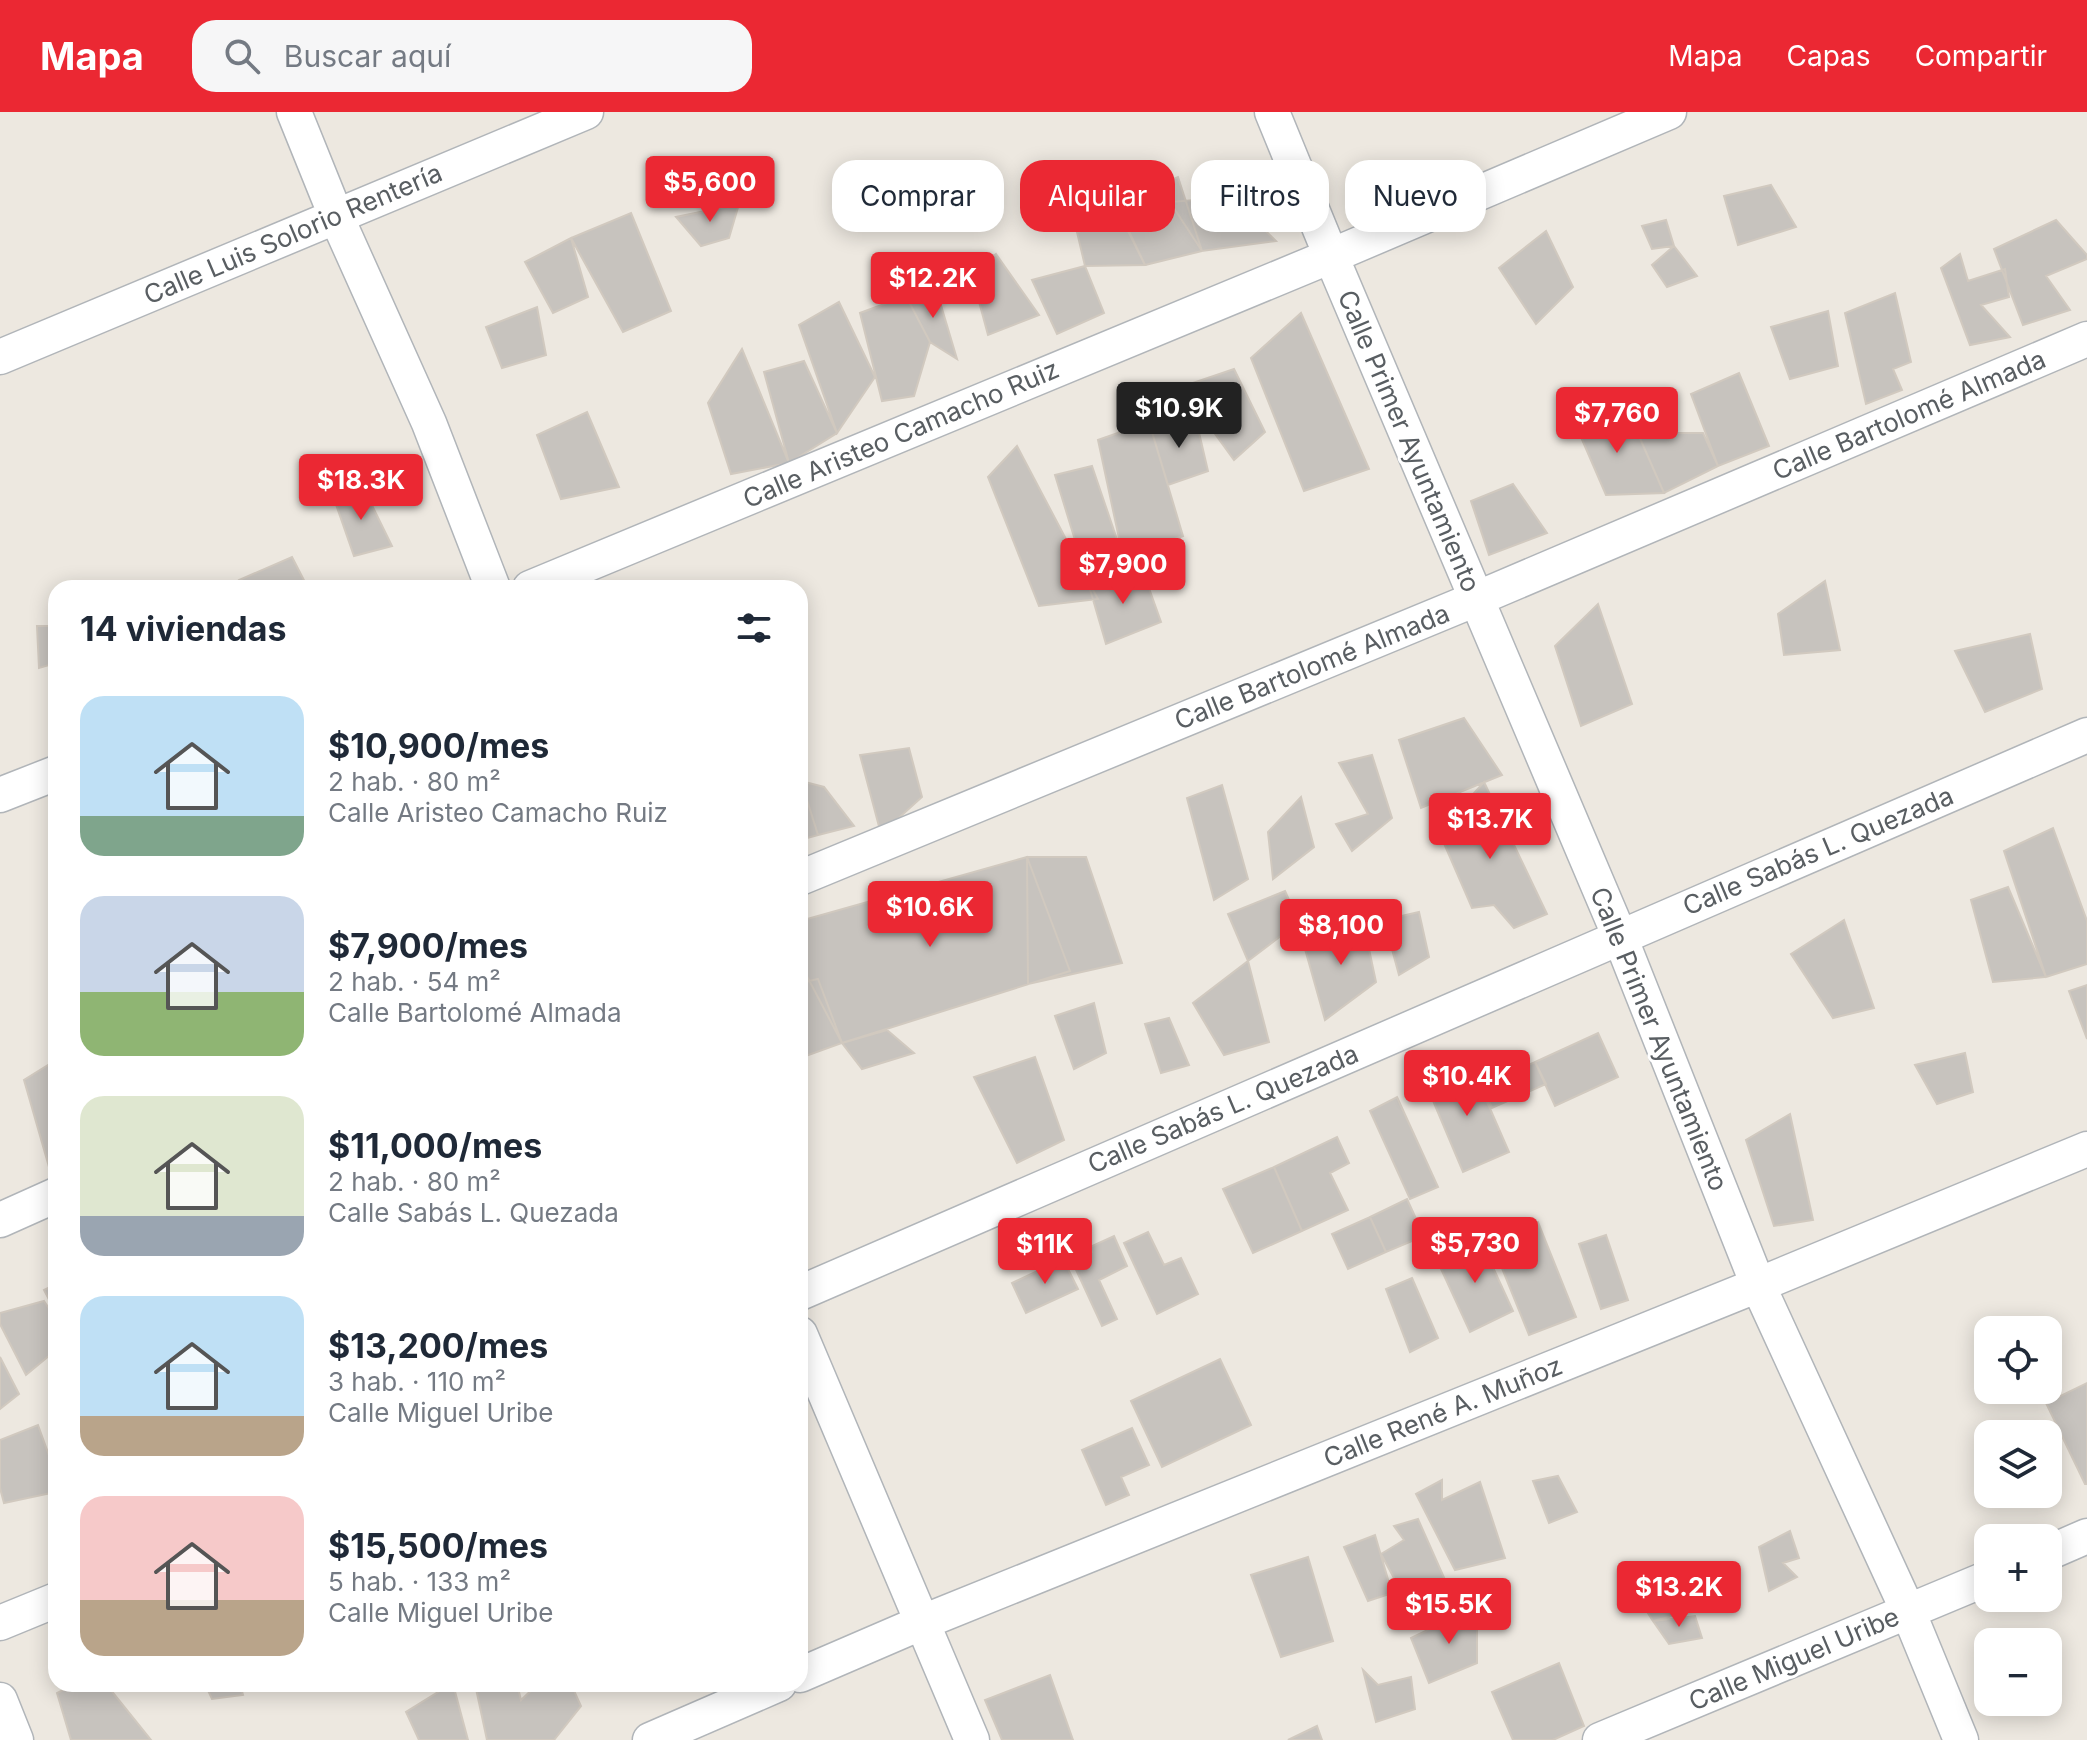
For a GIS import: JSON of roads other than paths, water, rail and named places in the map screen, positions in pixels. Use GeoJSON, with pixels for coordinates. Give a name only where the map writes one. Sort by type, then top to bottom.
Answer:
{"type":"FeatureCollection","features":[{"type":"Feature","properties":{"kind":"street"},"geometry":{"type":"LineString","coordinates":[[294,112],[336,216],[429,423],[490,580]]}},
{"type":"Feature","properties":{"kind":"street","name":"Calle Luis Solorio Rentería"},"geometry":{"type":"LineString","coordinates":[[0,357],[586,112]]}},
{"type":"Feature","properties":{"kind":"street","name":"Calle Primer Ayuntamiento"},"geometry":{"type":"LineString","coordinates":[[1272,112],[1620,937],[1758,1285],[1908,1611],[1961,1740]]}},
{"type":"Feature","properties":{"kind":"street","name":"Calle Aristeo Camacho Ruiz"},"geometry":{"type":"LineString","coordinates":[[549,580],[1331,256],[1669,112]]}},
{"type":"Feature","properties":{"kind":"street","name":"Calle Bartolomé Almada"},"geometry":{"type":"LineString","coordinates":[[808,875],[1476,599],[2087,339]]}},
{"type":"Feature","properties":{"kind":"street","name":"Calle Sabás L. Quezada"},"geometry":{"type":"LineString","coordinates":[[808,1290],[2087,735]]}},
{"type":"Feature","properties":{"kind":"street"},"geometry":{"type":"LineString","coordinates":[[0,795],[48,776]]}},
{"type":"Feature","properties":{"kind":"street","name":"Calle René A. Muñoz"},"geometry":{"type":"LineString","coordinates":[[808,1672],[2087,1149]]}},
{"type":"Feature","properties":{"kind":"street"},"geometry":{"type":"LineString","coordinates":[[0,1220],[48,1199]]}},
{"type":"Feature","properties":{"kind":"street"},"geometry":{"type":"LineString","coordinates":[[808,1353],[972,1740]]}},
{"type":"Feature","properties":{"kind":"street"},"geometry":{"type":"LineString","coordinates":[[2062,1547],[2087,1536]]}},
{"type":"Feature","properties":{"kind":"street","name":"Calle Miguel Uribe"},"geometry":{"type":"LineString","coordinates":[[1600,1740],[1974,1584]]}},
{"type":"Feature","properties":{"kind":"street"},"geometry":{"type":"LineString","coordinates":[[0,1623],[48,1603]]}},
{"type":"Feature","properties":{"kind":"street"},"geometry":{"type":"LineString","coordinates":[[650,1740],[761,1692]]}},
{"type":"Feature","properties":{"kind":"street"},"geometry":{"type":"LineString","coordinates":[[0,1700],[16,1740]]}}]}
